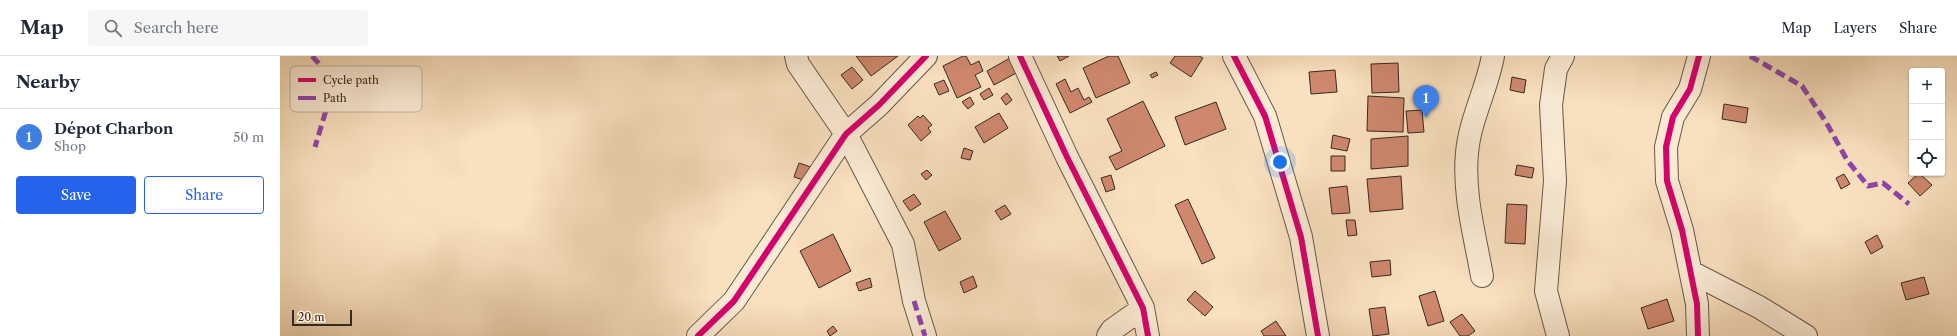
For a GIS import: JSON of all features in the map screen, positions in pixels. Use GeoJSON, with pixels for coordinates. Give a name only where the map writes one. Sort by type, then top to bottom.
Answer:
{"type":"FeatureCollection","features":[{"type":"Feature","properties":{"kind":"street"},"geometry":{"type":"LineString","coordinates":[[796,56],[798,64],[846,134],[903,244],[914,300],[925,336]]}},
{"type":"Feature","properties":{"kind":"street"},"geometry":{"type":"LineString","coordinates":[[698,336],[734,301],[846,134],[879,105],[926,56]]}},
{"type":"Feature","properties":{"kind":"street"},"geometry":{"type":"LineString","coordinates":[[1020,56],[1067,157],[1143,308],[1148,336]]}},
{"type":"Feature","properties":{"kind":"street"},"geometry":{"type":"LineString","coordinates":[[1234,56],[1265,116],[1301,237],[1318,336]]}},
{"type":"Feature","properties":{"kind":"street"},"geometry":{"type":"LineString","coordinates":[[1482,276],[1466,189],[1467,152],[1477,106],[1489,77],[1493,56]]}},
{"type":"Feature","properties":{"kind":"street"},"geometry":{"type":"LineString","coordinates":[[1558,336],[1546,292],[1555,182],[1551,104],[1556,69],[1563,56]]}},
{"type":"Feature","properties":{"kind":"street"},"geometry":{"type":"LineString","coordinates":[[1698,56],[1690,89],[1673,117],[1666,146],[1667,181],[1682,230],[1691,272],[1697,304],[1698,336]]}},
{"type":"Feature","properties":{"kind":"street"},"geometry":{"type":"LineString","coordinates":[[1691,272],[1759,307],[1806,336]]}},
{"type":"Feature","properties":{"kind":"street"},"geometry":{"type":"LineString","coordinates":[[1108,336],[1112,330],[1143,308]]}},
{"type":"Feature","properties":{"kind":"building"},"geometry":{"type":"Polygon","coordinates":[[[856,56],[898,56],[871,76],[856,56]]]}},
{"type":"Feature","properties":{"kind":"building"},"geometry":{"type":"Polygon","coordinates":[[[966,56],[971,65],[979,61],[983,71],[975,75],[981,87],[957,98],[943,66],[966,56]]]}},
{"type":"Feature","properties":{"kind":"building"},"geometry":{"type":"Polygon","coordinates":[[[1057,56],[1069,56],[1060,61],[1057,56]]]}},
{"type":"Feature","properties":{"kind":"building"},"geometry":{"type":"Polygon","coordinates":[[[1109,56],[1118,56],[1130,83],[1096,98],[1083,68],[1109,56]]]}},
{"type":"Feature","properties":{"kind":"building"},"geometry":{"type":"Polygon","coordinates":[[[1175,56],[1199,56],[1203,58],[1191,77],[1170,63],[1175,56]]]}},
{"type":"Feature","properties":{"kind":"building"},"geometry":{"type":"Polygon","coordinates":[[[1010,58],[1018,72],[994,85],[987,71],[1010,58]]]}},
{"type":"Feature","properties":{"kind":"building"},"geometry":{"type":"Polygon","coordinates":[[[1398,63],[1399,92],[1372,93],[1371,64],[1398,63]]]}},
{"type":"Feature","properties":{"kind":"building"},"geometry":{"type":"Polygon","coordinates":[[[852,67],[863,80],[852,89],[841,75],[852,67]]]}},
{"type":"Feature","properties":{"kind":"building"},"geometry":{"type":"Polygon","coordinates":[[[1335,70],[1337,92],[1311,94],[1309,72],[1335,70]]]}},
{"type":"Feature","properties":{"kind":"building"},"geometry":{"type":"Polygon","coordinates":[[[1156,72],[1158,75],[1152,78],[1150,75],[1156,72]]]}},
{"type":"Feature","properties":{"kind":"building"},"geometry":{"type":"Polygon","coordinates":[[[1512,77],[1526,80],[1524,93],[1510,90],[1512,77]]]}},
{"type":"Feature","properties":{"kind":"building"},"geometry":{"type":"Polygon","coordinates":[[[1065,79],[1071,92],[1078,88],[1084,100],[1089,97],[1092,102],[1070,113],[1056,84],[1065,79]]]}},
{"type":"Feature","properties":{"kind":"building"},"geometry":{"type":"Polygon","coordinates":[[[944,80],[949,91],[939,95],[934,84],[944,80]]]}},
{"type":"Feature","properties":{"kind":"building"},"geometry":{"type":"Polygon","coordinates":[[[989,88],[993,95],[984,100],[980,94],[989,88]]]}},
{"type":"Feature","properties":{"kind":"building"},"geometry":{"type":"Polygon","coordinates":[[[1007,93],[1012,100],[1006,105],[1001,98],[1007,93]]]}},
{"type":"Feature","properties":{"kind":"building"},"geometry":{"type":"Polygon","coordinates":[[[1368,96],[1404,98],[1403,132],[1367,131],[1368,96]]]}},
{"type":"Feature","properties":{"kind":"building"},"geometry":{"type":"Polygon","coordinates":[[[970,97],[974,104],[968,109],[962,102],[970,97]]]}},
{"type":"Feature","properties":{"kind":"building"},"geometry":{"type":"Polygon","coordinates":[[[1143,101],[1165,146],[1116,170],[1109,157],[1122,151],[1107,119],[1143,101]]]}},
{"type":"Feature","properties":{"kind":"building"},"geometry":{"type":"Polygon","coordinates":[[[1216,102],[1226,129],[1185,145],[1175,117],[1216,102]]]}},
{"type":"Feature","properties":{"kind":"building"},"geometry":{"type":"Polygon","coordinates":[[[1724,104],[1748,108],[1746,123],[1722,119],[1724,104]]]}},
{"type":"Feature","properties":{"kind":"building"},"geometry":{"type":"Polygon","coordinates":[[[1422,110],[1424,132],[1408,133],[1406,111],[1422,110]]]}},
{"type":"Feature","properties":{"kind":"building"},"geometry":{"type":"Polygon","coordinates":[[[999,113],[1008,128],[984,143],[975,127],[999,113]]]}},
{"type":"Feature","properties":{"kind":"building"},"geometry":{"type":"Polygon","coordinates":[[[923,115],[932,125],[928,128],[931,132],[921,141],[908,125],[918,116],[920,118],[923,115]]]}},
{"type":"Feature","properties":{"kind":"building"},"geometry":{"type":"Polygon","coordinates":[[[1333,135],[1350,139],[1347,151],[1331,148],[1333,135]]]}},
{"type":"Feature","properties":{"kind":"building"},"geometry":{"type":"Polygon","coordinates":[[[1408,136],[1408,166],[1371,169],[1371,139],[1408,136]]]}},
{"type":"Feature","properties":{"kind":"building"},"geometry":{"type":"Polygon","coordinates":[[[964,148],[973,151],[970,160],[961,158],[964,148]]]}},
{"type":"Feature","properties":{"kind":"building"},"geometry":{"type":"Polygon","coordinates":[[[1331,156],[1345,156],[1345,171],[1331,171],[1331,156]]]}},
{"type":"Feature","properties":{"kind":"building"},"geometry":{"type":"Polygon","coordinates":[[[799,163],[820,170],[815,184],[794,177],[799,163]]]}},
{"type":"Feature","properties":{"kind":"building"},"geometry":{"type":"Polygon","coordinates":[[[1517,165],[1534,168],[1532,178],[1515,175],[1517,165]]]}},
{"type":"Feature","properties":{"kind":"building"},"geometry":{"type":"Polygon","coordinates":[[[927,170],[932,175],[926,180],[921,174],[927,170]]]}},
{"type":"Feature","properties":{"kind":"building"},"geometry":{"type":"Polygon","coordinates":[[[1844,174],[1850,184],[1841,189],[1836,178],[1844,174]]]}},
{"type":"Feature","properties":{"kind":"building"},"geometry":{"type":"Polygon","coordinates":[[[1111,175],[1115,189],[1106,192],[1101,178],[1111,175]]]}},
{"type":"Feature","properties":{"kind":"building"},"geometry":{"type":"Polygon","coordinates":[[[1401,176],[1403,209],[1370,212],[1367,179],[1401,176]]]}},
{"type":"Feature","properties":{"kind":"building"},"geometry":{"type":"Polygon","coordinates":[[[1916,176],[1922,176],[1932,185],[1920,196],[1908,183],[1916,176]]]}},
{"type":"Feature","properties":{"kind":"building"},"geometry":{"type":"Polygon","coordinates":[[[1347,186],[1350,213],[1332,214],[1329,188],[1347,186]]]}},
{"type":"Feature","properties":{"kind":"building"},"geometry":{"type":"Polygon","coordinates":[[[914,194],[921,204],[910,211],[903,201],[914,194]]]}},
{"type":"Feature","properties":{"kind":"building"},"geometry":{"type":"Polygon","coordinates":[[[1188,199],[1215,258],[1202,264],[1175,205],[1188,199]]]}},
{"type":"Feature","properties":{"kind":"building"},"geometry":{"type":"Polygon","coordinates":[[[1507,204],[1527,205],[1525,244],[1505,243],[1507,204]]]}},
{"type":"Feature","properties":{"kind":"building"},"geometry":{"type":"Polygon","coordinates":[[[1005,205],[1011,214],[1001,220],[995,211],[1005,205]]]}},
{"type":"Feature","properties":{"kind":"building"},"geometry":{"type":"Polygon","coordinates":[[[945,211],[961,239],[939,251],[924,222],[945,211]]]}},
{"type":"Feature","properties":{"kind":"building"},"geometry":{"type":"Polygon","coordinates":[[[1346,220],[1355,220],[1357,235],[1348,236],[1346,220]]]}},
{"type":"Feature","properties":{"kind":"building"},"geometry":{"type":"Polygon","coordinates":[[[833,234],[851,271],[819,288],[800,251],[833,234]]]}},
{"type":"Feature","properties":{"kind":"building"},"geometry":{"type":"Polygon","coordinates":[[[1877,235],[1883,247],[1871,254],[1865,242],[1877,235]]]}},
{"type":"Feature","properties":{"kind":"building"},"geometry":{"type":"Polygon","coordinates":[[[1390,260],[1391,275],[1372,277],[1370,262],[1390,260]]]}},
{"type":"Feature","properties":{"kind":"building"},"geometry":{"type":"Polygon","coordinates":[[[973,276],[977,287],[964,293],[960,282],[973,276]]]}},
{"type":"Feature","properties":{"kind":"building"},"geometry":{"type":"Polygon","coordinates":[[[1924,277],[1929,294],[1906,300],[1901,283],[1924,277]]]}},
{"type":"Feature","properties":{"kind":"building"},"geometry":{"type":"Polygon","coordinates":[[[870,278],[872,287],[859,291],[856,283],[870,278]]]}},
{"type":"Feature","properties":{"kind":"building"},"geometry":{"type":"Polygon","coordinates":[[[1195,291],[1213,307],[1205,316],[1187,300],[1195,291]]]}},
{"type":"Feature","properties":{"kind":"building"},"geometry":{"type":"Polygon","coordinates":[[[1435,291],[1444,321],[1428,326],[1419,296],[1435,291]]]}},
{"type":"Feature","properties":{"kind":"building"},"geometry":{"type":"Polygon","coordinates":[[[1667,299],[1674,321],[1648,329],[1641,308],[1667,299]]]}},
{"type":"Feature","properties":{"kind":"building"},"geometry":{"type":"Polygon","coordinates":[[[1385,307],[1389,334],[1373,336],[1369,309],[1385,307]]]}},
{"type":"Feature","properties":{"kind":"building"},"geometry":{"type":"Polygon","coordinates":[[[1462,314],[1475,331],[1468,336],[1460,336],[1450,322],[1462,314]]]}},
{"type":"Feature","properties":{"kind":"building"},"geometry":{"type":"Polygon","coordinates":[[[1276,321],[1286,336],[1264,336],[1261,331],[1276,321]]]}},
{"type":"Feature","properties":{"kind":"building"},"geometry":{"type":"Polygon","coordinates":[[[833,326],[837,331],[830,336],[827,331],[833,326]]]}},
{"type":"Feature","properties":{"kind":"marked path"},"geometry":{"type":"LineString","coordinates":[[312,56],[321,66]]}},
{"type":"Feature","properties":{"kind":"marked path"},"geometry":{"type":"LineString","coordinates":[[1750,56],[1802,86],[1826,122],[1847,160],[1868,186],[1883,183],[1909,204]]}},
{"type":"Feature","properties":{"kind":"marked path"},"geometry":{"type":"LineString","coordinates":[[315,147],[326,112]]}},
{"type":"Feature","properties":{"kind":"marked path"},"geometry":{"type":"LineString","coordinates":[[914,301],[925,336]]}},
{"type":"Feature","properties":{"kind":"cycle path"},"geometry":{"type":"LineString","coordinates":[[698,336],[734,301],[846,134],[879,105],[926,56]]}},
{"type":"Feature","properties":{"kind":"cycle path"},"geometry":{"type":"LineString","coordinates":[[1020,56],[1067,157],[1143,308],[1148,336]]}},
{"type":"Feature","properties":{"kind":"cycle path"},"geometry":{"type":"LineString","coordinates":[[1234,56],[1265,116],[1301,237],[1318,336]]}},
{"type":"Feature","properties":{"kind":"cycle path"},"geometry":{"type":"LineString","coordinates":[[1698,336],[1697,304],[1682,230],[1667,181],[1666,147],[1673,117],[1690,89],[1699,56]]}},
{"type":"Feature","properties":{"kind":"place","name":"Dépot Charbon"},"geometry":{"type":"Point","coordinates":[1426,118]}}]}
